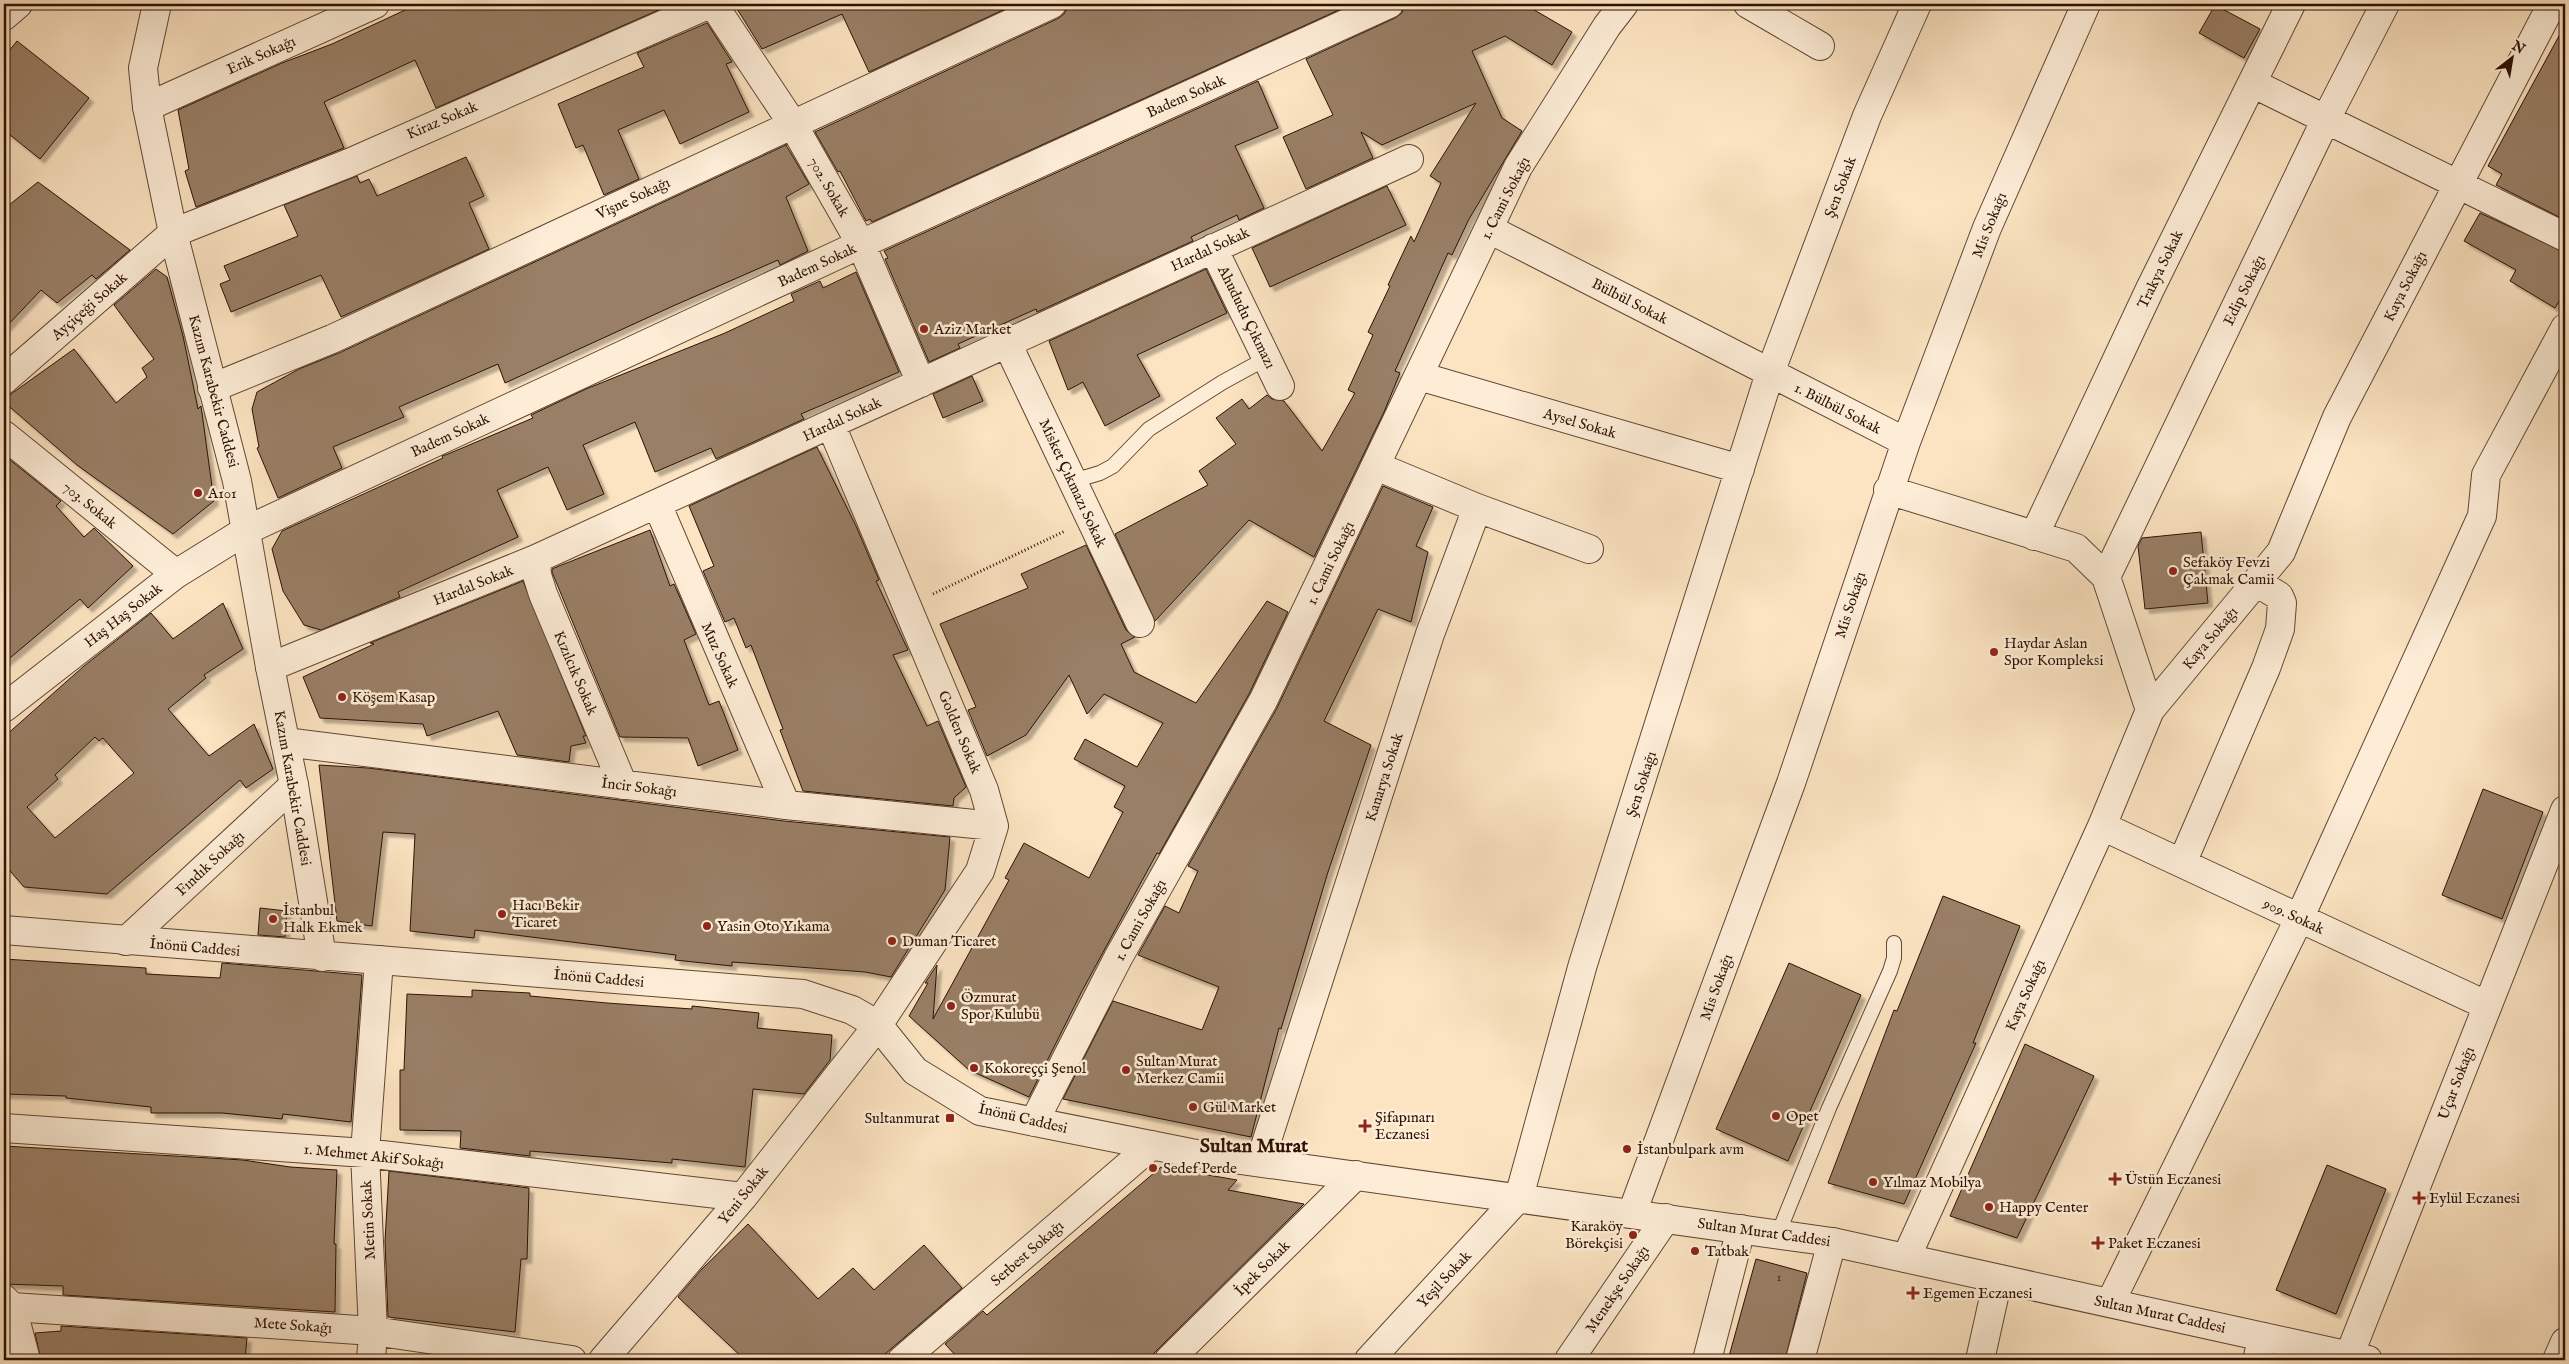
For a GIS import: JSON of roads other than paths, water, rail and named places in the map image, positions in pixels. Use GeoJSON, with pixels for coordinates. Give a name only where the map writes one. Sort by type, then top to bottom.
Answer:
{"type":"FeatureCollection","features":[{"type":"Feature","properties":{"kind":"street"},"geometry":{"type":"LineString","coordinates":[[4,16],[18,4]]}},
{"type":"Feature","properties":{"kind":"street","name":"Kazım Karabekir Caddesi"},"geometry":{"type":"LineString","coordinates":[[157,4],[143,68],[146,107],[173,233],[237,481],[270,667],[294,785],[322,957]]}},
{"type":"Feature","properties":{"kind":"street","name":"Erik Sokağı"},"geometry":{"type":"LineString","coordinates":[[146,107],[375,4]]}},
{"type":"Feature","properties":{"kind":"street","name":"702. Sokak"},"geometry":{"type":"LineString","coordinates":[[711,4],[792,123],[862,244],[921,383]]}},
{"type":"Feature","properties":{"kind":"street","name":"Kiraz Sokak"},"geometry":{"type":"LineString","coordinates":[[173,233],[349,163],[711,4]]}},
{"type":"Feature","properties":{"kind":"street","name":"Vişne Sokağı"},"geometry":{"type":"LineString","coordinates":[[212,388],[332,339],[792,123],[1052,4]]}},
{"type":"Feature","properties":{"kind":"street","name":"Badem Sokak"},"geometry":{"type":"LineString","coordinates":[[247,530],[862,244],[1389,4]]}},
{"type":"Feature","properties":{"kind":"street","name":"1. Cami Sokağı"},"geometry":{"type":"LineString","coordinates":[[1034,1122],[1118,958],[1263,702],[1518,167],[1607,26],[1624,4]]}},
{"type":"Feature","properties":{"kind":"street"},"geometry":{"type":"LineString","coordinates":[[1748,4],[1820,46]]}},
{"type":"Feature","properties":{"kind":"street","name":"Şen Sokak"},"geometry":{"type":"LineString","coordinates":[[1770,374],[1867,116],[1917,4]]}},
{"type":"Feature","properties":{"kind":"street","name":"Mis Sokağı"},"geometry":{"type":"LineString","coordinates":[[1632,1213],[1791,783],[1888,490],[1906,442],[1987,228],[2086,4]]}},
{"type":"Feature","properties":{"kind":"street","name":"Trakya Sokak"},"geometry":{"type":"LineString","coordinates":[[2034,536],[2150,289],[2291,4]]}},
{"type":"Feature","properties":{"kind":"street","name":"Edip Sokağı"},"geometry":{"type":"LineString","coordinates":[[2106,577],[2325,120],[2385,4]]}},
{"type":"Feature","properties":{"kind":"street","name":"Kaya Sokağı"},"geometry":{"type":"LineString","coordinates":[[1906,1258],[2102,826],[2150,710],[2281,552],[2337,417],[2552,4]]}},
{"type":"Feature","properties":{"kind":"street"},"geometry":{"type":"LineString","coordinates":[[2252,83],[2565,237]]}},
{"type":"Feature","properties":{"kind":"street","name":"Hardal Sokak"},"geometry":{"type":"LineString","coordinates":[[270,667],[536,559],[1409,159]]}},
{"type":"Feature","properties":{"kind":"street","name":"Bülbül Sokak"},"geometry":{"type":"LineString","coordinates":[[1489,229],[1770,374]]}},
{"type":"Feature","properties":{"kind":"street","name":"Ayçiçeği Sokak"},"geometry":{"type":"LineString","coordinates":[[4,380],[173,233]]}},
{"type":"Feature","properties":{"kind":"street","name":"Ahududu Çıkmazı"},"geometry":{"type":"LineString","coordinates":[[1213,248],[1280,386]]}},
{"type":"Feature","properties":{"kind":"street"},"geometry":{"type":"LineString","coordinates":[[2110,1303],[2299,919],[2482,516],[2486,475],[2565,328]]}},
{"type":"Feature","properties":{"kind":"street","name":"Misket Çıkmazı Sokak"},"geometry":{"type":"LineString","coordinates":[[1007,343],[1140,623]]}},
{"type":"Feature","properties":{"kind":"street","name":"1. Bülbül Sokak"},"geometry":{"type":"LineString","coordinates":[[1770,374],[1906,442]]}},
{"type":"Feature","properties":{"kind":"street","name":"Şen Sokağı"},"geometry":{"type":"LineString","coordinates":[[1519,1197],[1584,964],[1770,374]]}},
{"type":"Feature","properties":{"kind":"street","name":"Aysel Sokak"},"geometry":{"type":"LineString","coordinates":[[1419,376],[1740,469]]}},
{"type":"Feature","properties":{"kind":"street","name":"Golden Sokak"},"geometry":{"type":"LineString","coordinates":[[831,425],[984,790],[994,826]]}},
{"type":"Feature","properties":{"kind":"street","name":"703. Sokak"},"geometry":{"type":"LineString","coordinates":[[4,435],[176,574]]}},
{"type":"Feature","properties":{"kind":"street"},"geometry":{"type":"LineString","coordinates":[[1376,466],[1477,508],[1590,549]]}},
{"type":"Feature","properties":{"kind":"street"},"geometry":{"type":"LineString","coordinates":[[1888,490],[2076,548],[2106,577],[2150,710]]}},
{"type":"Feature","properties":{"kind":"street","name":"Muz Sokak"},"geometry":{"type":"LineString","coordinates":[[657,504],[786,805]]}},
{"type":"Feature","properties":{"kind":"street","name":"Kanarya Sokak"},"geometry":{"type":"LineString","coordinates":[[1260,1162],[1430,634],[1477,508]]}},
{"type":"Feature","properties":{"kind":"street","name":"Haş Haş Sokak"},"geometry":{"type":"LineString","coordinates":[[4,708],[176,574],[247,530]]}},
{"type":"Feature","properties":{"kind":"street","name":"Kızılcık Sokak"},"geometry":{"type":"LineString","coordinates":[[536,559],[537,575],[543,594],[623,785]]}},
{"type":"Feature","properties":{"kind":"street"},"geometry":{"type":"LineString","coordinates":[[2182,863],[2266,668],[2280,629],[2282,603],[2279,596],[2256,582]]}},
{"type":"Feature","properties":{"kind":"street","name":"İncir Sokağı"},"geometry":{"type":"LineString","coordinates":[[285,742],[786,805],[994,826]]}},
{"type":"Feature","properties":{"kind":"street","name":"Fındık Sokağı"},"geometry":{"type":"LineString","coordinates":[[126,942],[294,785]]}},
{"type":"Feature","properties":{"kind":"street","name":"Uçar Sokağı"},"geometry":{"type":"LineString","coordinates":[[2359,1358],[2486,1006],[2565,810]]}},
{"type":"Feature","properties":{"kind":"street"},"geometry":{"type":"LineString","coordinates":[[878,1025],[980,871],[994,826]]}},
{"type":"Feature","properties":{"kind":"street","name":"909. Sokak"},"geometry":{"type":"LineString","coordinates":[[2102,826],[2486,1006]]}},
{"type":"Feature","properties":{"kind":"street","name":"İnönü Caddesi"},"geometry":{"type":"LineString","coordinates":[[4,930],[126,942],[802,994],[852,1010],[878,1025],[915,1071],[980,1111],[1152,1145]]}},
{"type":"Feature","properties":{"kind":"street","name":"Metin Sokak"},"geometry":{"type":"LineString","coordinates":[[371,1360],[373,1331],[365,1153],[379,960]]}},
{"type":"Feature","properties":{"kind":"street","name":"Yeni Sokak"},"geometry":{"type":"LineString","coordinates":[[604,1360],[743,1197],[878,1025]]}},
{"type":"Feature","properties":{"kind":"street","name":"1. Mehmet Akif Sokağı"},"geometry":{"type":"LineString","coordinates":[[4,1128],[365,1153],[743,1197]]}},
{"type":"Feature","properties":{"kind":"street","name":"Sultan Murat Caddesi"},"geometry":{"type":"LineString","coordinates":[[1152,1145],[1260,1162],[1832,1242],[2110,1303],[2260,1348],[2359,1358]]}},
{"type":"Feature","properties":{"kind":"street","name":"Serbest Sokağı"},"geometry":{"type":"LineString","coordinates":[[902,1360],[1152,1145]]}},
{"type":"Feature","properties":{"kind":"street","name":"İpek Sokak"},"geometry":{"type":"LineString","coordinates":[[1169,1360],[1356,1175]]}},
{"type":"Feature","properties":{"kind":"street","name":"Yeşil Sokak"},"geometry":{"type":"LineString","coordinates":[[1368,1360],[1519,1197]]}},
{"type":"Feature","properties":{"kind":"street","name":"Menekşe Sokağı"},"geometry":{"type":"LineString","coordinates":[[1569,1360],[1666,1218]]}},
{"type":"Feature","properties":{"kind":"street"},"geometry":{"type":"LineString","coordinates":[[1707,1360],[1741,1229]]}},
{"type":"Feature","properties":{"kind":"street"},"geometry":{"type":"LineString","coordinates":[[1800,1360],[1832,1242]]}},
{"type":"Feature","properties":{"kind":"street"},"geometry":{"type":"LineString","coordinates":[[1980,1360],[1998,1279]]}},
{"type":"Feature","properties":{"kind":"street"},"geometry":{"type":"LineString","coordinates":[[8,1303],[26,1360]]}},
{"type":"Feature","properties":{"kind":"street","name":"Mete Sokağı"},"geometry":{"type":"LineString","coordinates":[[8,1303],[373,1331],[572,1360]]}},
{"type":"Feature","properties":{"kind":"street"},"geometry":{"type":"LineString","coordinates":[[2557,1360],[2565,1342]]}},
{"type":"Feature","properties":{"kind":"lane"},"geometry":{"type":"LineString","coordinates":[[1073,481],[1100,473],[1113,466],[1149,429],[1223,382],[1267,358]]}},
{"type":"Feature","properties":{"kind":"lane"},"geometry":{"type":"LineString","coordinates":[[1778,1234],[1829,1108],[1890,971],[1894,958],[1894,943]]}},
{"type":"Feature","properties":{"kind":"place","name":"Aziz Market"},"geometry":{"type":"Point","coordinates":[924,329]}},
{"type":"Feature","properties":{"kind":"place","name":"A101"},"geometry":{"type":"Point","coordinates":[198,493]}},
{"type":"Feature","properties":{"kind":"place","name":"Sefaköy Fevzi Çakmak Camii"},"geometry":{"type":"Point","coordinates":[2173,571]}},
{"type":"Feature","properties":{"kind":"place","name":"Haydar Aslan Spor Kompleksi"},"geometry":{"type":"Point","coordinates":[1994,652]}},
{"type":"Feature","properties":{"kind":"place","name":"Köşem Kasap"},"geometry":{"type":"Point","coordinates":[342,697]}},
{"type":"Feature","properties":{"kind":"place","name":"Hacı Bekir Ticaret"},"geometry":{"type":"Point","coordinates":[502,914]}},
{"type":"Feature","properties":{"kind":"place","name":"İstanbul Halk Ekmek"},"geometry":{"type":"Point","coordinates":[273,919]}},
{"type":"Feature","properties":{"kind":"place","name":"Yasin Oto Yıkama"},"geometry":{"type":"Point","coordinates":[707,926]}},
{"type":"Feature","properties":{"kind":"place","name":"Duman Ticaret"},"geometry":{"type":"Point","coordinates":[892,941]}},
{"type":"Feature","properties":{"kind":"place","name":"Özmurat Spor Kulubü"},"geometry":{"type":"Point","coordinates":[951,1006]}},
{"type":"Feature","properties":{"kind":"place","name":"Kokoreççi Şenol"},"geometry":{"type":"Point","coordinates":[974,1068]}},
{"type":"Feature","properties":{"kind":"place","name":"Sultan Murat Merkez Camii"},"geometry":{"type":"Point","coordinates":[1126,1070]}},
{"type":"Feature","properties":{"kind":"place","name":"Gül Market"},"geometry":{"type":"Point","coordinates":[1193,1107]}},
{"type":"Feature","properties":{"kind":"place","name":"Opet"},"geometry":{"type":"Point","coordinates":[1776,1116]}},
{"type":"Feature","properties":{"kind":"place","name":"Sultanmurat"},"geometry":{"type":"Point","coordinates":[950,1118]}},
{"type":"Feature","properties":{"kind":"place","name":"Şifapınarı Eczanesi"},"geometry":{"type":"Point","coordinates":[1365,1126]}},
{"type":"Feature","properties":{"kind":"place","name":"İstanbulpark avm"},"geometry":{"type":"Point","coordinates":[1627,1149]}},
{"type":"Feature","properties":{"kind":"place","name":"Sedef Perde"},"geometry":{"type":"Point","coordinates":[1153,1168]}},
{"type":"Feature","properties":{"kind":"place","name":"Üstün Eczanesi"},"geometry":{"type":"Point","coordinates":[2115,1179]}},
{"type":"Feature","properties":{"kind":"place","name":"Yılmaz Mobilya"},"geometry":{"type":"Point","coordinates":[1873,1182]}},
{"type":"Feature","properties":{"kind":"place","name":"Eylül Eczanesi"},"geometry":{"type":"Point","coordinates":[2419,1198]}},
{"type":"Feature","properties":{"kind":"place","name":"Happy Center"},"geometry":{"type":"Point","coordinates":[1989,1207]}},
{"type":"Feature","properties":{"kind":"place","name":"Karaköy Börekçisi"},"geometry":{"type":"Point","coordinates":[1633,1235]}},
{"type":"Feature","properties":{"kind":"place","name":"Paket Eczanesi"},"geometry":{"type":"Point","coordinates":[2098,1243]}},
{"type":"Feature","properties":{"kind":"place","name":"Tatbak"},"geometry":{"type":"Point","coordinates":[1695,1251]}},
{"type":"Feature","properties":{"kind":"place","name":"Egemen Eczanesi"},"geometry":{"type":"Point","coordinates":[1913,1293]}},
{"type":"Feature","properties":{"kind":"district","name":"Sultan Murat"},"geometry":{"type":"Point","coordinates":[1254,1145]}}]}
